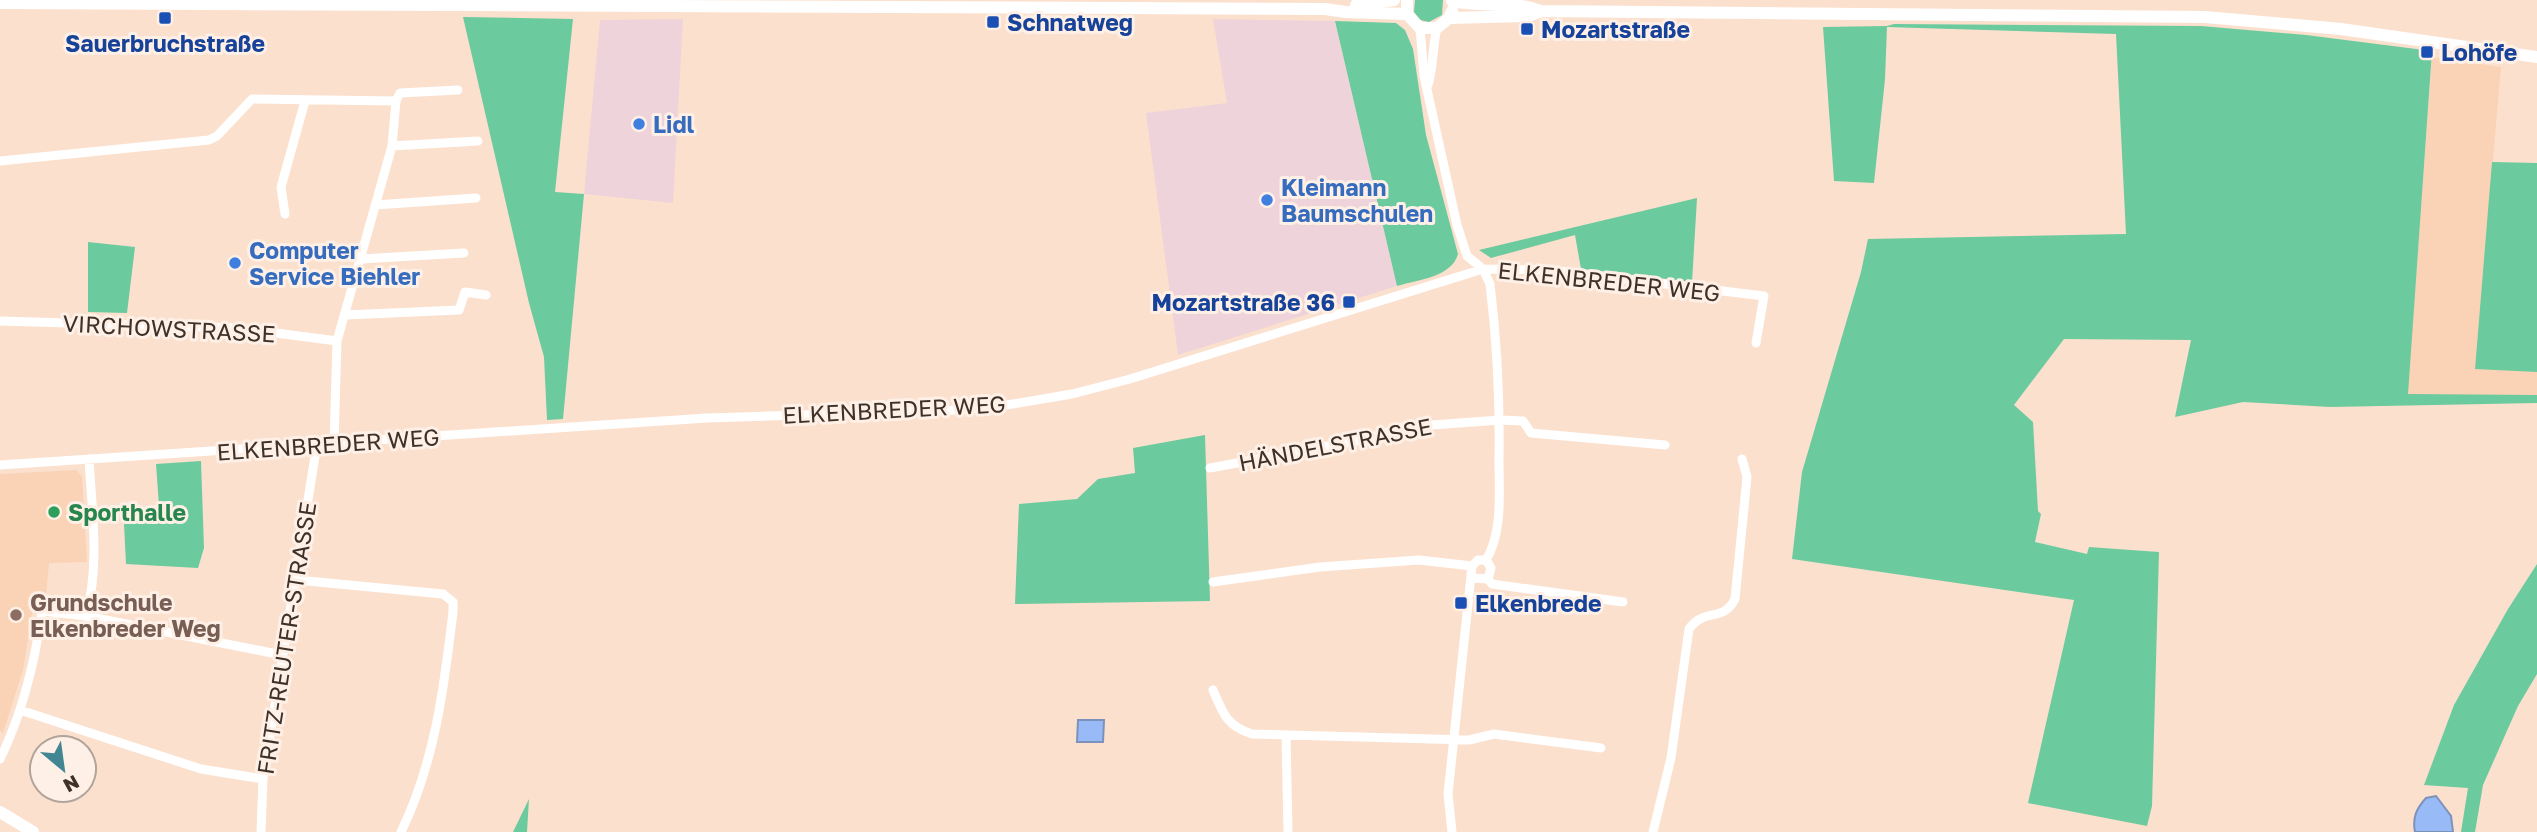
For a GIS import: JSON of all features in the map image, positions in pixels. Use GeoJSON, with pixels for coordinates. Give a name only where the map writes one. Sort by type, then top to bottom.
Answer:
{"type":"FeatureCollection","features":[{"type":"Feature","properties":{"kind":"main road"},"geometry":{"type":"LineString","coordinates":[[1325,9],[1394,0]]}},
{"type":"Feature","properties":{"kind":"main road"},"geometry":{"type":"LineString","coordinates":[[1407,0],[1407,14],[1420,28],[1437,29],[1449,18],[1451,1],[1466,5],[1530,6],[1541,11]]}},
{"type":"Feature","properties":{"kind":"main road"},"geometry":{"type":"LineString","coordinates":[[0,3],[1054,4],[1325,9],[1407,14]]}},
{"type":"Feature","properties":{"kind":"main road"},"geometry":{"type":"LineString","coordinates":[[1449,18],[1529,16],[1541,11],[2128,15],[2232,19],[2341,29],[2537,57]]}},
{"type":"Feature","properties":{"kind":"main road"},"geometry":{"type":"LineString","coordinates":[[0,812],[33,832]]}},
{"type":"Feature","properties":{"kind":"street"},"geometry":{"type":"LineString","coordinates":[[1420,28],[1424,76],[1458,225],[1467,256],[1483,269],[1490,284],[1493,305],[1500,420],[1499,501],[1494,543],[1486,560]]}},
{"type":"Feature","properties":{"kind":"street"},"geometry":{"type":"LineString","coordinates":[[1428,87],[1437,29]]}},
{"type":"Feature","properties":{"kind":"street"},"geometry":{"type":"LineString","coordinates":[[334,443],[337,341],[392,146],[396,101],[400,93],[458,90]]}},
{"type":"Feature","properties":{"kind":"street"},"geometry":{"type":"LineString","coordinates":[[0,161],[209,140],[217,136],[252,99],[396,101]]}},
{"type":"Feature","properties":{"kind":"street"},"geometry":{"type":"LineString","coordinates":[[285,214],[281,187],[305,101]]}},
{"type":"Feature","properties":{"kind":"street"},"geometry":{"type":"LineString","coordinates":[[392,146],[478,141]]}},
{"type":"Feature","properties":{"kind":"street"},"geometry":{"type":"LineString","coordinates":[[375,205],[476,198]]}},
{"type":"Feature","properties":{"kind":"street"},"geometry":{"type":"LineString","coordinates":[[361,259],[464,253]]}},
{"type":"Feature","properties":{"kind":"street","name":"ELKENBREDER WEG"},"geometry":{"type":"LineString","coordinates":[[0,465],[707,418],[957,410],[1013,404],[1072,394],[1130,379],[1483,269],[1551,270],[1764,296],[1756,343]]}},
{"type":"Feature","properties":{"kind":"street"},"geometry":{"type":"LineString","coordinates":[[345,315],[459,310],[465,292],[486,295]]}},
{"type":"Feature","properties":{"kind":"street","name":"VIRCHOWSTRASSE"},"geometry":{"type":"LineString","coordinates":[[0,321],[238,328],[337,341]]}},
{"type":"Feature","properties":{"kind":"street","name":"HÄNDELSTRASSE"},"geometry":{"type":"LineString","coordinates":[[1210,468],[1366,439],[1403,426],[1500,420],[1523,421],[1531,433],[1665,445]]}},
{"type":"Feature","properties":{"kind":"street","name":"FRITZ-REUTER-STRASSE"},"geometry":{"type":"LineString","coordinates":[[261,832],[263,779],[317,444]]}},
{"type":"Feature","properties":{"kind":"street"},"geometry":{"type":"LineString","coordinates":[[86,616],[94,590],[95,561],[89,459]]}},
{"type":"Feature","properties":{"kind":"street"},"geometry":{"type":"LineString","coordinates":[[1653,832],[1671,758],[1689,629],[1696,620],[1721,614],[1731,607],[1735,599],[1747,477],[1742,459]]}},
{"type":"Feature","properties":{"kind":"street"},"geometry":{"type":"LineString","coordinates":[[1213,582],[1320,567],[1419,560],[1472,566]]}},
{"type":"Feature","properties":{"kind":"street"},"geometry":{"type":"LineString","coordinates":[[1452,832],[1448,794],[1472,566],[1478,560],[1486,560]]}},
{"type":"Feature","properties":{"kind":"street"},"geometry":{"type":"LineString","coordinates":[[1486,560],[1491,568],[1488,579]]}},
{"type":"Feature","properties":{"kind":"street"},"geometry":{"type":"LineString","coordinates":[[1472,578],[1488,579],[1492,584],[1623,602]]}},
{"type":"Feature","properties":{"kind":"street"},"geometry":{"type":"LineString","coordinates":[[297,580],[443,594],[453,602],[440,715],[421,784],[401,832]]}},
{"type":"Feature","properties":{"kind":"street"},"geometry":{"type":"LineString","coordinates":[[0,759],[20,710],[43,611],[86,616],[282,655]]}},
{"type":"Feature","properties":{"kind":"street"},"geometry":{"type":"LineString","coordinates":[[1213,690],[1223,714],[1237,729],[1252,734],[1469,740],[1494,734],[1601,748]]}},
{"type":"Feature","properties":{"kind":"street"},"geometry":{"type":"LineString","coordinates":[[20,710],[201,769],[263,779]]}},
{"type":"Feature","properties":{"kind":"street"},"geometry":{"type":"LineString","coordinates":[[1286,735],[1287,832]]}},
{"type":"Feature","properties":{"kind":"shaded area"},"geometry":{"type":"Polygon","coordinates":[[[683,19],[673,203],[584,194],[600,20],[683,19]]]}},
{"type":"Feature","properties":{"kind":"shaded area","name":"Kleimann Baumschulen"},"geometry":{"type":"Polygon","coordinates":[[[1213,19],[1335,21],[1397,286],[1178,355],[1146,113],[1227,103],[1213,19]]]}},
{"type":"Feature","properties":{"kind":"shaded area"},"geometry":{"type":"Polygon","coordinates":[[[2432,57],[2501,67],[2475,368],[2537,372],[2537,395],[2407,395],[2432,57]]]}},
{"type":"Feature","properties":{"kind":"shaded area","name":"Grundschule Elkenbreder Weg"},"geometry":{"type":"Polygon","coordinates":[[[76,470],[82,477],[87,562],[49,563],[46,596],[35,596],[23,670],[3,733],[0,731],[0,474],[76,470]]]}},
{"type":"Feature","properties":{"kind":"green space"},"geometry":{"type":"Polygon","coordinates":[[[1415,0],[1443,0],[1442,15],[1429,22],[1420,20],[1414,12],[1415,0]]]}},
{"type":"Feature","properties":{"kind":"green space"},"geometry":{"type":"Polygon","coordinates":[[[463,17],[573,19],[555,192],[584,194],[563,419],[547,420],[544,357],[463,17]]]}},
{"type":"Feature","properties":{"kind":"green space"},"geometry":{"type":"Polygon","coordinates":[[[1335,21],[1396,23],[1405,30],[1413,49],[1426,135],[1458,254],[1449,268],[1441,273],[1397,286],[1335,21]]]}},
{"type":"Feature","properties":{"kind":"green space"},"geometry":{"type":"Polygon","coordinates":[[[1894,24],[2201,26],[2306,35],[2432,51],[2408,394],[2537,395],[2537,403],[2330,407],[2243,402],[2175,417],[2191,340],[2064,339],[2014,405],[2033,422],[2038,511],[2041,514],[2035,542],[2087,554],[2089,547],[2159,552],[2152,806],[2147,826],[2028,803],[2074,600],[1792,559],[1802,472],[1861,272],[1868,239],[2126,234],[2116,34],[1887,27],[1885,79],[1874,183],[1834,181],[1823,27],[1894,24]]]}},
{"type":"Feature","properties":{"kind":"green space"},"geometry":{"type":"Polygon","coordinates":[[[2492,162],[2537,163],[2537,372],[2475,369],[2492,162]]]}},
{"type":"Feature","properties":{"kind":"green space"},"geometry":{"type":"Polygon","coordinates":[[[1697,198],[1692,282],[1581,269],[1575,235],[1491,258],[1479,250],[1697,198]]]}},
{"type":"Feature","properties":{"kind":"green space"},"geometry":{"type":"Polygon","coordinates":[[[88,242],[135,247],[127,313],[88,312],[88,242]]]}},
{"type":"Feature","properties":{"kind":"green space"},"geometry":{"type":"Polygon","coordinates":[[[1205,435],[1210,601],[1015,604],[1019,504],[1077,499],[1098,479],[1135,473],[1133,448],[1205,435]]]}},
{"type":"Feature","properties":{"kind":"green space"},"geometry":{"type":"Polygon","coordinates":[[[201,461],[204,548],[198,568],[126,564],[124,524],[160,519],[156,464],[201,461]]]}},
{"type":"Feature","properties":{"kind":"green space"},"geometry":{"type":"Polygon","coordinates":[[[2537,564],[2537,674],[2518,706],[2483,785],[2475,832],[2461,832],[2468,788],[2424,785],[2454,705],[2508,609],[2537,564]]]}},
{"type":"Feature","properties":{"kind":"green space"},"geometry":{"type":"Polygon","coordinates":[[[529,799],[527,832],[513,832],[529,799]]]}},
{"type":"Feature","properties":{"kind":"water"},"geometry":{"type":"Polygon","coordinates":[[[1078,720],[1104,720],[1103,742],[1077,742],[1078,720]]]}},
{"type":"Feature","properties":{"kind":"water"},"geometry":{"type":"Polygon","coordinates":[[[2436,796],[2451,816],[2453,832],[2415,832],[2414,822],[2418,809],[2426,798],[2436,796]]]}},
{"type":"Feature","properties":{"kind":"place","name":"Sauerbruchstraße"},"geometry":{"type":"Point","coordinates":[165,18]}},
{"type":"Feature","properties":{"kind":"place","name":"Schnatweg"},"geometry":{"type":"Point","coordinates":[993,22]}},
{"type":"Feature","properties":{"kind":"place","name":"Mozartstraße"},"geometry":{"type":"Point","coordinates":[1527,29]}},
{"type":"Feature","properties":{"kind":"place","name":"Lohöfe"},"geometry":{"type":"Point","coordinates":[2427,52]}},
{"type":"Feature","properties":{"kind":"place","name":"Lidl"},"geometry":{"type":"Point","coordinates":[639,124]}},
{"type":"Feature","properties":{"kind":"place","name":"Kleimann Baumschulen"},"geometry":{"type":"Point","coordinates":[1267,200]}},
{"type":"Feature","properties":{"kind":"place","name":"Computer Service Biehler"},"geometry":{"type":"Point","coordinates":[235,263]}},
{"type":"Feature","properties":{"kind":"place","name":"Mozartstraße 36"},"geometry":{"type":"Point","coordinates":[1349,302]}},
{"type":"Feature","properties":{"kind":"place","name":"Sporthalle"},"geometry":{"type":"Point","coordinates":[54,512]}},
{"type":"Feature","properties":{"kind":"place","name":"Elkenbrede"},"geometry":{"type":"Point","coordinates":[1461,603]}},
{"type":"Feature","properties":{"kind":"place","name":"Grundschule Elkenbreder Weg"},"geometry":{"type":"Point","coordinates":[16,615]}}]}
